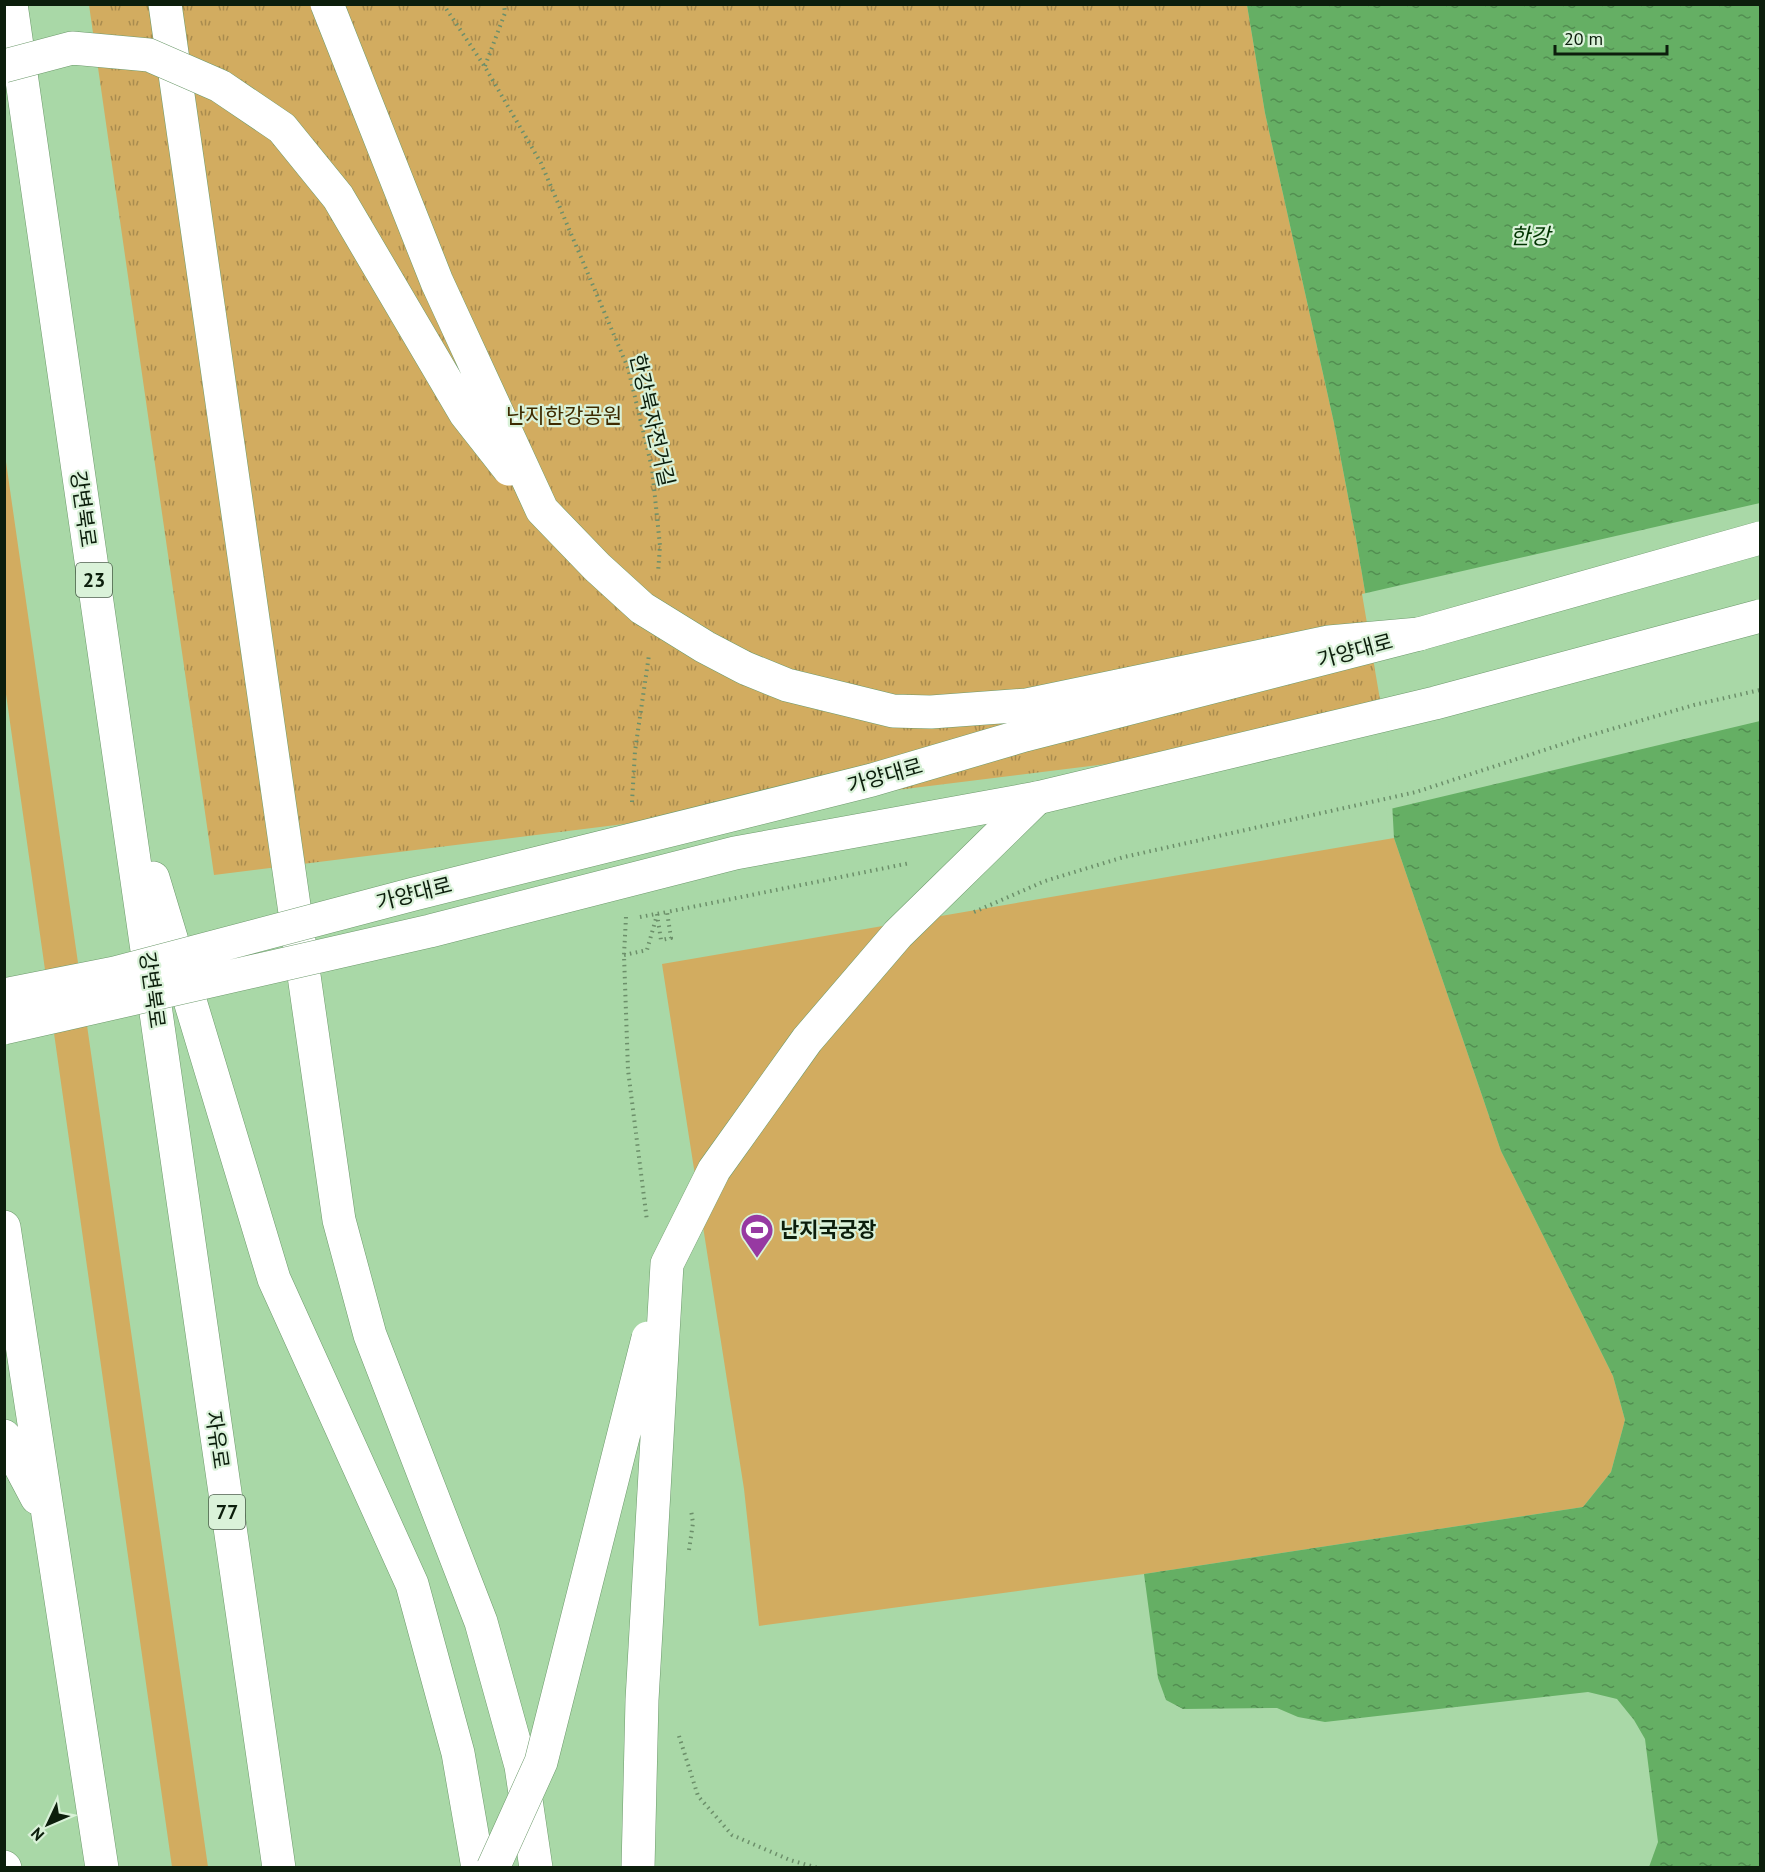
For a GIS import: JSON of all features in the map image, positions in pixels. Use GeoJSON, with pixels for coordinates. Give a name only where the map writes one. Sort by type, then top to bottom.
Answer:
{"type":"FeatureCollection","features":[{"type":"Feature","properties":{"kind":"main road","name":"강변북로"},"geometry":{"type":"LineString","coordinates":[[11,4],[176,1156]]}},
{"type":"Feature","properties":{"kind":"main road"},"geometry":{"type":"LineString","coordinates":[[165,4],[339,1220],[370,1335],[481,1622],[521,1766],[536,1868]]}},
{"type":"Feature","properties":{"kind":"main road"},"geometry":{"type":"LineString","coordinates":[[327,4],[436,282],[542,510]]}},
{"type":"Feature","properties":{"kind":"main road"},"geometry":{"type":"LineString","coordinates":[[4,66],[72,48],[149,55],[220,86],[282,128],[338,197],[465,413],[542,510],[597,567],[642,608],[705,647],[745,668],[787,685],[893,711],[965,710],[1027,705],[1329,642],[1419,634]]}},
{"type":"Feature","properties":{"kind":"main road","name":"가양대로"},"geometry":{"type":"LineString","coordinates":[[4,995],[115,973],[414,894],[838,789],[1025,735],[1419,634],[1761,538]]}},
{"type":"Feature","properties":{"kind":"main road","name":"가양대로"},"geometry":{"type":"LineString","coordinates":[[4,1028],[430,931],[735,853],[1037,798],[1435,703],[1761,616]]}},
{"type":"Feature","properties":{"kind":"main road"},"geometry":{"type":"LineString","coordinates":[[122,775],[274,1279],[412,1584],[458,1753],[478,1868]]}},
{"type":"Feature","properties":{"kind":"main road"},"geometry":{"type":"LineString","coordinates":[[494,1868],[541,1761],[667,1264],[714,1170],[807,1040],[898,934],[1037,798]]}},
{"type":"Feature","properties":{"kind":"main road","name":"자유로"},"geometry":{"type":"LineString","coordinates":[[176,1156],[279,1868]]}},
{"type":"Feature","properties":{"kind":"main road"},"geometry":{"type":"LineString","coordinates":[[4,1227],[102,1868]]}},
{"type":"Feature","properties":{"kind":"main road"},"geometry":{"type":"LineString","coordinates":[[638,1868],[642,1700],[667,1264]]}},
{"type":"Feature","properties":{"kind":"main road"},"geometry":{"type":"LineString","coordinates":[[4,1436],[49,1521]]}},
{"type":"Feature","properties":{"kind":"path","name":"한강북자전거길"},"geometry":{"type":"LineString","coordinates":[[443,4],[485,67],[541,163],[628,368],[652,468],[660,546],[657,581]]}},
{"type":"Feature","properties":{"kind":"path"},"geometry":{"type":"LineString","coordinates":[[485,67],[505,13],[504,4]]}},
{"type":"Feature","properties":{"kind":"path"},"geometry":{"type":"LineString","coordinates":[[632,808],[634,751],[650,650]]}},
{"type":"Feature","properties":{"kind":"path"},"geometry":{"type":"LineString","coordinates":[[972,913],[1045,881],[1124,857],[1416,792],[1581,738],[1694,705],[1761,690]]}},
{"type":"Feature","properties":{"kind":"path"},"geometry":{"type":"LineString","coordinates":[[626,910],[624,955],[647,950],[657,914],[661,940],[671,938],[667,912],[910,863]]}},
{"type":"Feature","properties":{"kind":"green space","name":"난지한강공원"},"geometry":{"type":"Polygon","coordinates":[[[89,5],[1247,5],[1265,113],[1334,423],[1388,729],[214,875],[89,5]]]}},
{"type":"Feature","properties":{"kind":"green space"},"geometry":{"type":"Polygon","coordinates":[[[4,448],[208,1867],[172,1867],[5,687],[4,448]]]}},
{"type":"Feature","properties":{"kind":"green space"},"geometry":{"type":"Polygon","coordinates":[[[1394,838],[1501,1151],[1613,1376],[1625,1420],[1611,1472],[1583,1507],[1144,1574],[759,1626],[744,1489],[662,964],[1394,838]]]}},
{"type":"Feature","properties":{"kind":"water","name":"한강"},"geometry":{"type":"Polygon","coordinates":[[[1247,5],[1760,5],[1760,1867],[1649,1867],[1658,1842],[1645,1739],[1634,1720],[1617,1699],[1588,1692],[1325,1722],[1298,1717],[1277,1708],[1183,1709],[1166,1700],[1158,1678],[1144,1574],[1583,1507],[1611,1472],[1625,1420],[1613,1376],[1501,1151],[1394,838],[1388,729],[1356,538],[1334,423],[1265,113],[1247,5]]]}},
{"type":"Feature","properties":{"kind":"pier"},"geometry":{"type":"Polygon","coordinates":[[[1760,503],[1760,721],[1390,809],[1385,729],[1362,594],[1760,503]]]}},
{"type":"Feature","properties":{"kind":"place","name":"난지국궁장"},"geometry":{"type":"Point","coordinates":[757,1259]}}]}
